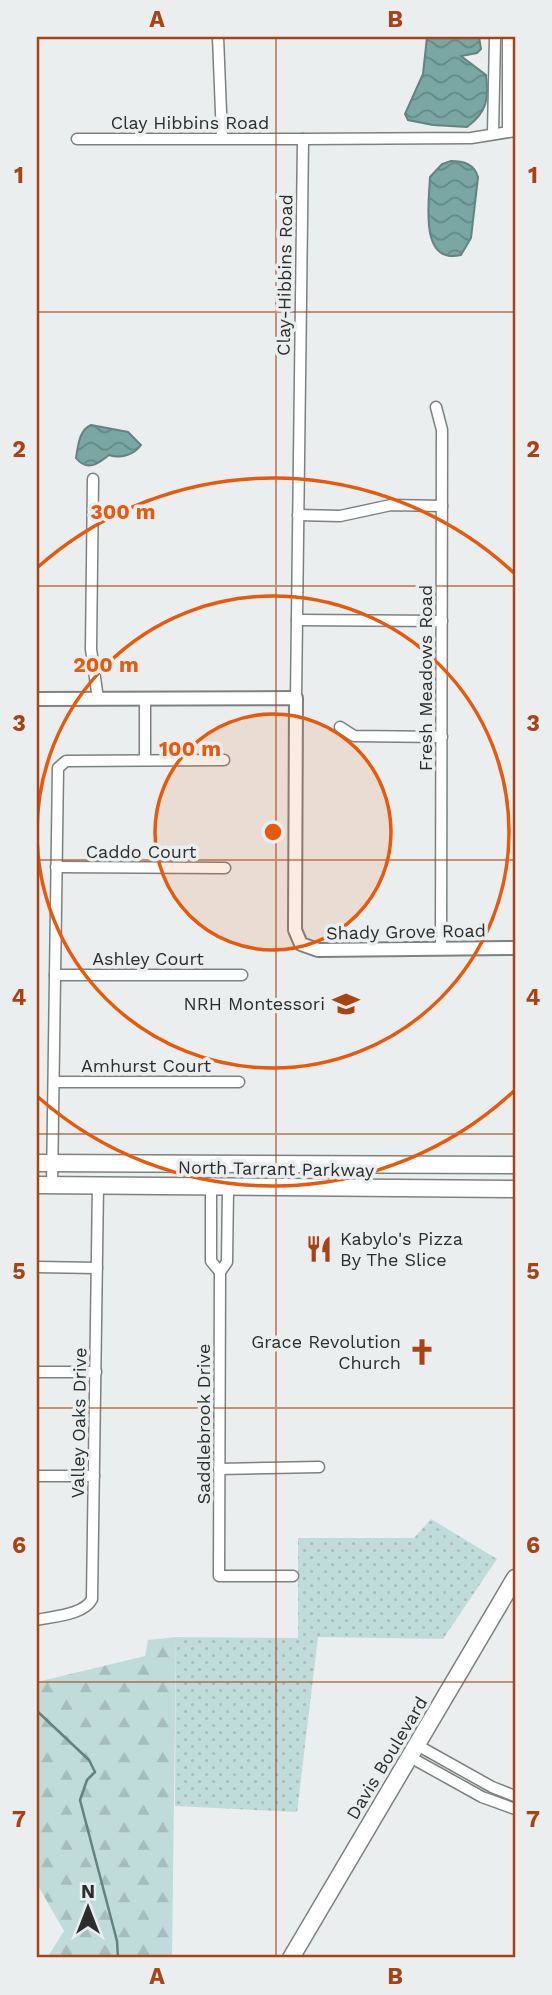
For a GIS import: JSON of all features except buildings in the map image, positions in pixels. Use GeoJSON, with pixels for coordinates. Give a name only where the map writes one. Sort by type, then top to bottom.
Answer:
{"type":"FeatureCollection","features":[{"type":"Feature","properties":{"kind":"main road","name":"North Tarrant Parkway"},"geometry":{"type":"LineString","coordinates":[[44,1163],[515,1165]]}},
{"type":"Feature","properties":{"kind":"main road"},"geometry":{"type":"LineString","coordinates":[[98,1185],[100,1178],[114,1171],[145,1171],[178,1164]]}},
{"type":"Feature","properties":{"kind":"main road"},"geometry":{"type":"LineString","coordinates":[[379,1164],[379,1189]]}},
{"type":"Feature","properties":{"kind":"main road","name":"North Tarrant Parkway"},"geometry":{"type":"LineString","coordinates":[[44,1185],[515,1189]]}},
{"type":"Feature","properties":{"kind":"main road","name":"Davis Boulevard"},"geometry":{"type":"LineString","coordinates":[[291,1958],[515,1578]]}},
{"type":"Feature","properties":{"kind":"street"},"geometry":{"type":"LineString","coordinates":[[218,37],[222,137]]}},
{"type":"Feature","properties":{"kind":"street"},"geometry":{"type":"LineString","coordinates":[[494,133],[495,37]]}},
{"type":"Feature","properties":{"kind":"street"},"geometry":{"type":"LineString","coordinates":[[303,139],[471,138],[511,131],[508,37]]}},
{"type":"Feature","properties":{"kind":"street","name":"Clay Hibbins Road"},"geometry":{"type":"LineString","coordinates":[[77,139],[303,139]]}},
{"type":"Feature","properties":{"kind":"street","name":"Clay-Hibbins Road"},"geometry":{"type":"LineString","coordinates":[[296,698],[303,139]]}},
{"type":"Feature","properties":{"kind":"street","name":"Fresh Meadows Road"},"geometry":{"type":"LineString","coordinates":[[436,407],[442,430],[441,949]]}},
{"type":"Feature","properties":{"kind":"street"},"geometry":{"type":"LineString","coordinates":[[93,479],[91,649],[98,699]]}},
{"type":"Feature","properties":{"kind":"street"},"geometry":{"type":"LineString","coordinates":[[298,515],[340,516],[391,505],[442,506]]}},
{"type":"Feature","properties":{"kind":"street"},"geometry":{"type":"LineString","coordinates":[[297,620],[442,621]]}},
{"type":"Feature","properties":{"kind":"street"},"geometry":{"type":"LineString","coordinates":[[37,699],[296,698]]}},
{"type":"Feature","properties":{"kind":"street","name":"Shady Grove Road"},"geometry":{"type":"LineString","coordinates":[[296,698],[297,938],[308,949],[318,950],[515,948]]}},
{"type":"Feature","properties":{"kind":"street"},"geometry":{"type":"LineString","coordinates":[[145,699],[145,760]]}},
{"type":"Feature","properties":{"kind":"street"},"geometry":{"type":"LineString","coordinates":[[340,727],[354,736],[442,737]]}},
{"type":"Feature","properties":{"kind":"street"},"geometry":{"type":"LineString","coordinates":[[44,1185],[44,1163],[54,1082],[56,773],[61,763],[224,761]]}},
{"type":"Feature","properties":{"kind":"street","name":"Caddo Court"},"geometry":{"type":"LineString","coordinates":[[56,867],[225,868]]}},
{"type":"Feature","properties":{"kind":"street","name":"Ashley Court"},"geometry":{"type":"LineString","coordinates":[[55,975],[242,975]]}},
{"type":"Feature","properties":{"kind":"street","name":"Amhurst Court"},"geometry":{"type":"LineString","coordinates":[[54,1082],[239,1082]]}},
{"type":"Feature","properties":{"kind":"street","name":"Valley Oaks Drive"},"geometry":{"type":"LineString","coordinates":[[37,1620],[81,1610],[89,1606],[92,1599],[98,1185]]}},
{"type":"Feature","properties":{"kind":"street","name":"Saddlebrook Drive"},"geometry":{"type":"LineString","coordinates":[[211,1187],[211,1261],[220,1272]]}},
{"type":"Feature","properties":{"kind":"street","name":"Saddlebrook Drive"},"geometry":{"type":"LineString","coordinates":[[228,1188],[227,1262],[220,1272],[219,1576],[293,1576]]}},
{"type":"Feature","properties":{"kind":"street"},"geometry":{"type":"LineString","coordinates":[[211,1238],[227,1238]]}},
{"type":"Feature","properties":{"kind":"street"},"geometry":{"type":"LineString","coordinates":[[37,1268],[97,1268]]}},
{"type":"Feature","properties":{"kind":"street"},"geometry":{"type":"LineString","coordinates":[[37,1372],[96,1372]]}},
{"type":"Feature","properties":{"kind":"street"},"geometry":{"type":"LineString","coordinates":[[219,1469],[319,1468]]}},
{"type":"Feature","properties":{"kind":"street"},"geometry":{"type":"LineString","coordinates":[[37,1476],[94,1476]]}},
{"type":"Feature","properties":{"kind":"street"},"geometry":{"type":"LineString","coordinates":[[414,1751],[515,1796]]}},
{"type":"Feature","properties":{"kind":"street"},"geometry":{"type":"LineString","coordinates":[[414,1751],[482,1797],[515,1810]]}},
{"type":"Feature","properties":{"kind":"green space"},"geometry":{"type":"Polygon","coordinates":[[[431,1519],[497,1559],[443,1639],[318,1637],[297,1812],[175,1806],[176,1637],[298,1638],[298,1538],[414,1538],[431,1519]]]}},
{"type":"Feature","properties":{"kind":"green space"},"geometry":{"type":"Polygon","coordinates":[[[176,1637],[172,1958],[47,1958],[64,1931],[37,1884],[37,1682],[145,1656],[148,1640],[176,1637]]]}},
{"type":"Feature","properties":{"kind":"water"},"geometry":{"type":"Polygon","coordinates":[[[427,37],[479,37],[481,49],[477,53],[461,56],[486,75],[487,98],[479,116],[467,127],[408,120],[405,114],[423,74],[427,37]]]}},
{"type":"Feature","properties":{"kind":"water"},"geometry":{"type":"Polygon","coordinates":[[[451,161],[468,164],[478,177],[471,238],[461,255],[448,256],[438,251],[432,241],[428,215],[430,177],[442,164],[451,161]]]}},
{"type":"Feature","properties":{"kind":"water"},"geometry":{"type":"Polygon","coordinates":[[[91,425],[128,432],[141,445],[127,455],[109,455],[97,464],[84,465],[76,458],[82,434],[91,425]]]}},
{"type":"Feature","properties":{"kind":"waterway"},"geometry":{"type":"LineString","coordinates":[[37,1711],[89,1760],[95,1772],[87,1780],[80,1800],[117,1941],[118,1958]]}},
{"type":"Feature","properties":{"kind":"place","name":"NRH Montessori"},"geometry":{"type":"Point","coordinates":[346,1004]}},
{"type":"Feature","properties":{"kind":"place","name":"Kabylo's Pizza By The Slice"},"geometry":{"type":"Point","coordinates":[319,1249]}},
{"type":"Feature","properties":{"kind":"place","name":"Grace Revolution Church"},"geometry":{"type":"Point","coordinates":[422,1352]}}]}
